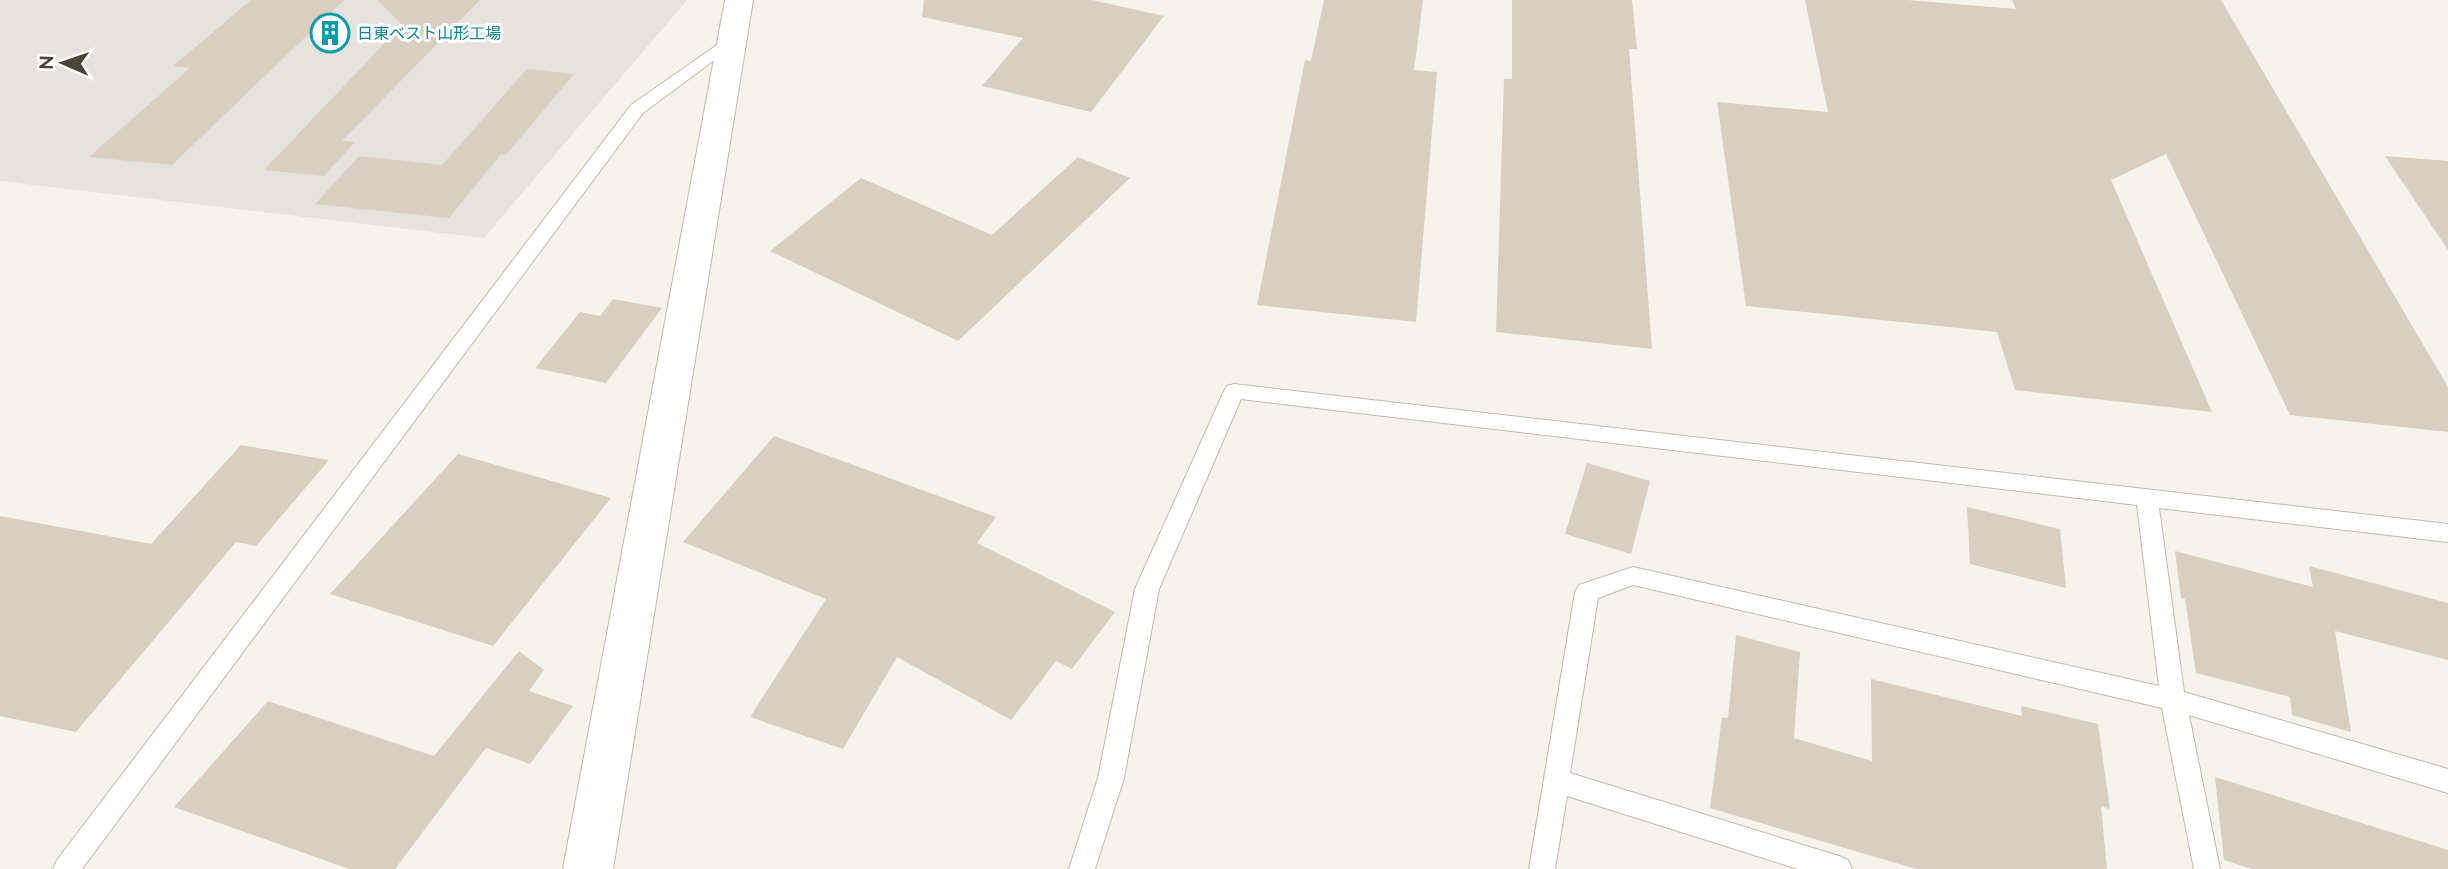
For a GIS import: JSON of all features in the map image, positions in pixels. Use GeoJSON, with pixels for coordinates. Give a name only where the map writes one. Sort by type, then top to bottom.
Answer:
{"type":"FeatureCollection","features":[{"type":"Feature","properties":{"kind":"street"},"geometry":{"type":"LineString","coordinates":[[588,869],[734,38],[738,0]]}},
{"type":"Feature","properties":{"kind":"lane"},"geometry":{"type":"LineString","coordinates":[[66,869],[637,109],[734,38]]}},
{"type":"Feature","properties":{"kind":"lane"},"geometry":{"type":"LineString","coordinates":[[1082,869],[1111,778],[1147,589],[1234,391],[2448,533]]}},
{"type":"Feature","properties":{"kind":"lane"},"geometry":{"type":"LineString","coordinates":[[2147,499],[2173,701],[2207,869]]}},
{"type":"Feature","properties":{"kind":"lane"},"geometry":{"type":"LineString","coordinates":[[1542,869],[1587,592],[1633,576],[2173,701],[2448,781]]}},
{"type":"Feature","properties":{"kind":"lane"},"geometry":{"type":"LineString","coordinates":[[1557,781],[1839,869]]}},
{"type":"Feature","properties":{"kind":"shaded area"},"geometry":{"type":"Polygon","coordinates":[[[0,0],[687,0],[484,238],[0,181],[0,0]]]}},
{"type":"Feature","properties":{"kind":"building"},"geometry":{"type":"Polygon","coordinates":[[[251,0],[344,0],[172,165],[89,157],[190,68],[173,66],[251,0]]]}},
{"type":"Feature","properties":{"kind":"building"},"geometry":{"type":"Polygon","coordinates":[[[377,0],[480,0],[342,141],[355,142],[324,176],[264,170],[402,25],[377,0]]]}},
{"type":"Feature","properties":{"kind":"building"},"geometry":{"type":"Polygon","coordinates":[[[924,0],[1092,0],[1164,16],[1091,112],[982,86],[1023,38],[922,17],[924,0]]]}},
{"type":"Feature","properties":{"kind":"building"},"geometry":{"type":"Polygon","coordinates":[[[1324,0],[1423,0],[1414,70],[1437,72],[1416,322],[1257,305],[1305,60],[1311,61],[1324,0]]]}},
{"type":"Feature","properties":{"kind":"building"},"geometry":{"type":"Polygon","coordinates":[[[1512,0],[1632,0],[1637,49],[1629,49],[1652,349],[1496,332],[1504,79],[1512,79],[1512,0]]]}},
{"type":"Feature","properties":{"kind":"building"},"geometry":{"type":"Polygon","coordinates":[[[1805,0],[1907,0],[2016,9],[2012,0],[2221,0],[2448,387],[2448,432],[2290,415],[2166,154],[2111,180],[2212,412],[2015,390],[1997,332],[1746,306],[1717,102],[1828,112],[1805,0]]]}},
{"type":"Feature","properties":{"kind":"building"},"geometry":{"type":"Polygon","coordinates":[[[527,69],[574,74],[506,155],[501,154],[449,218],[315,204],[359,156],[442,165],[527,69]]]}},
{"type":"Feature","properties":{"kind":"building"},"geometry":{"type":"Polygon","coordinates":[[[2385,156],[2448,161],[2448,250],[2385,156]]]}},
{"type":"Feature","properties":{"kind":"building"},"geometry":{"type":"Polygon","coordinates":[[[1078,157],[1130,178],[958,341],[770,251],[861,178],[992,235],[1078,157]]]}},
{"type":"Feature","properties":{"kind":"building"},"geometry":{"type":"Polygon","coordinates":[[[613,299],[662,308],[606,383],[535,368],[580,312],[600,316],[613,299]]]}},
{"type":"Feature","properties":{"kind":"building"},"geometry":{"type":"Polygon","coordinates":[[[774,436],[996,517],[977,543],[1115,612],[1072,669],[1056,661],[1011,720],[897,657],[843,749],[750,717],[826,599],[683,542],[774,436]]]}},
{"type":"Feature","properties":{"kind":"building"},"geometry":{"type":"Polygon","coordinates":[[[241,445],[329,460],[256,546],[236,542],[76,732],[0,716],[0,516],[151,544],[241,445]]]}},
{"type":"Feature","properties":{"kind":"building"},"geometry":{"type":"Polygon","coordinates":[[[458,454],[611,498],[493,646],[330,594],[458,454]]]}},
{"type":"Feature","properties":{"kind":"building"},"geometry":{"type":"Polygon","coordinates":[[[1587,463],[1650,481],[1631,554],[1565,534],[1587,463]]]}},
{"type":"Feature","properties":{"kind":"building"},"geometry":{"type":"Polygon","coordinates":[[[1967,507],[2060,529],[2066,588],[1970,564],[1967,507]]]}},
{"type":"Feature","properties":{"kind":"building"},"geometry":{"type":"Polygon","coordinates":[[[2175,551],[2313,587],[2309,566],[2448,603],[2448,660],[2335,631],[2351,732],[2292,715],[2290,697],[2196,673],[2175,551]]]}},
{"type":"Feature","properties":{"kind":"building"},"geometry":{"type":"Polygon","coordinates":[[[1736,635],[1800,652],[1794,738],[1872,761],[1871,679],[2022,716],[2021,706],[2098,724],[2110,809],[2101,806],[2107,869],[1916,869],[1710,808],[1722,717],[1728,718],[1736,635]]]}},
{"type":"Feature","properties":{"kind":"building"},"geometry":{"type":"Polygon","coordinates":[[[519,651],[544,670],[529,691],[573,706],[530,764],[486,748],[395,869],[349,869],[174,807],[268,701],[434,756],[519,651]]]}},
{"type":"Feature","properties":{"kind":"building"},"geometry":{"type":"Polygon","coordinates":[[[2215,777],[2448,850],[2448,869],[2252,869],[2224,860],[2215,777]]]}},
{"type":"Feature","properties":{"kind":"place","name":"日東ベスト山形工場"},"geometry":{"type":"Point","coordinates":[330,33]}}]}
